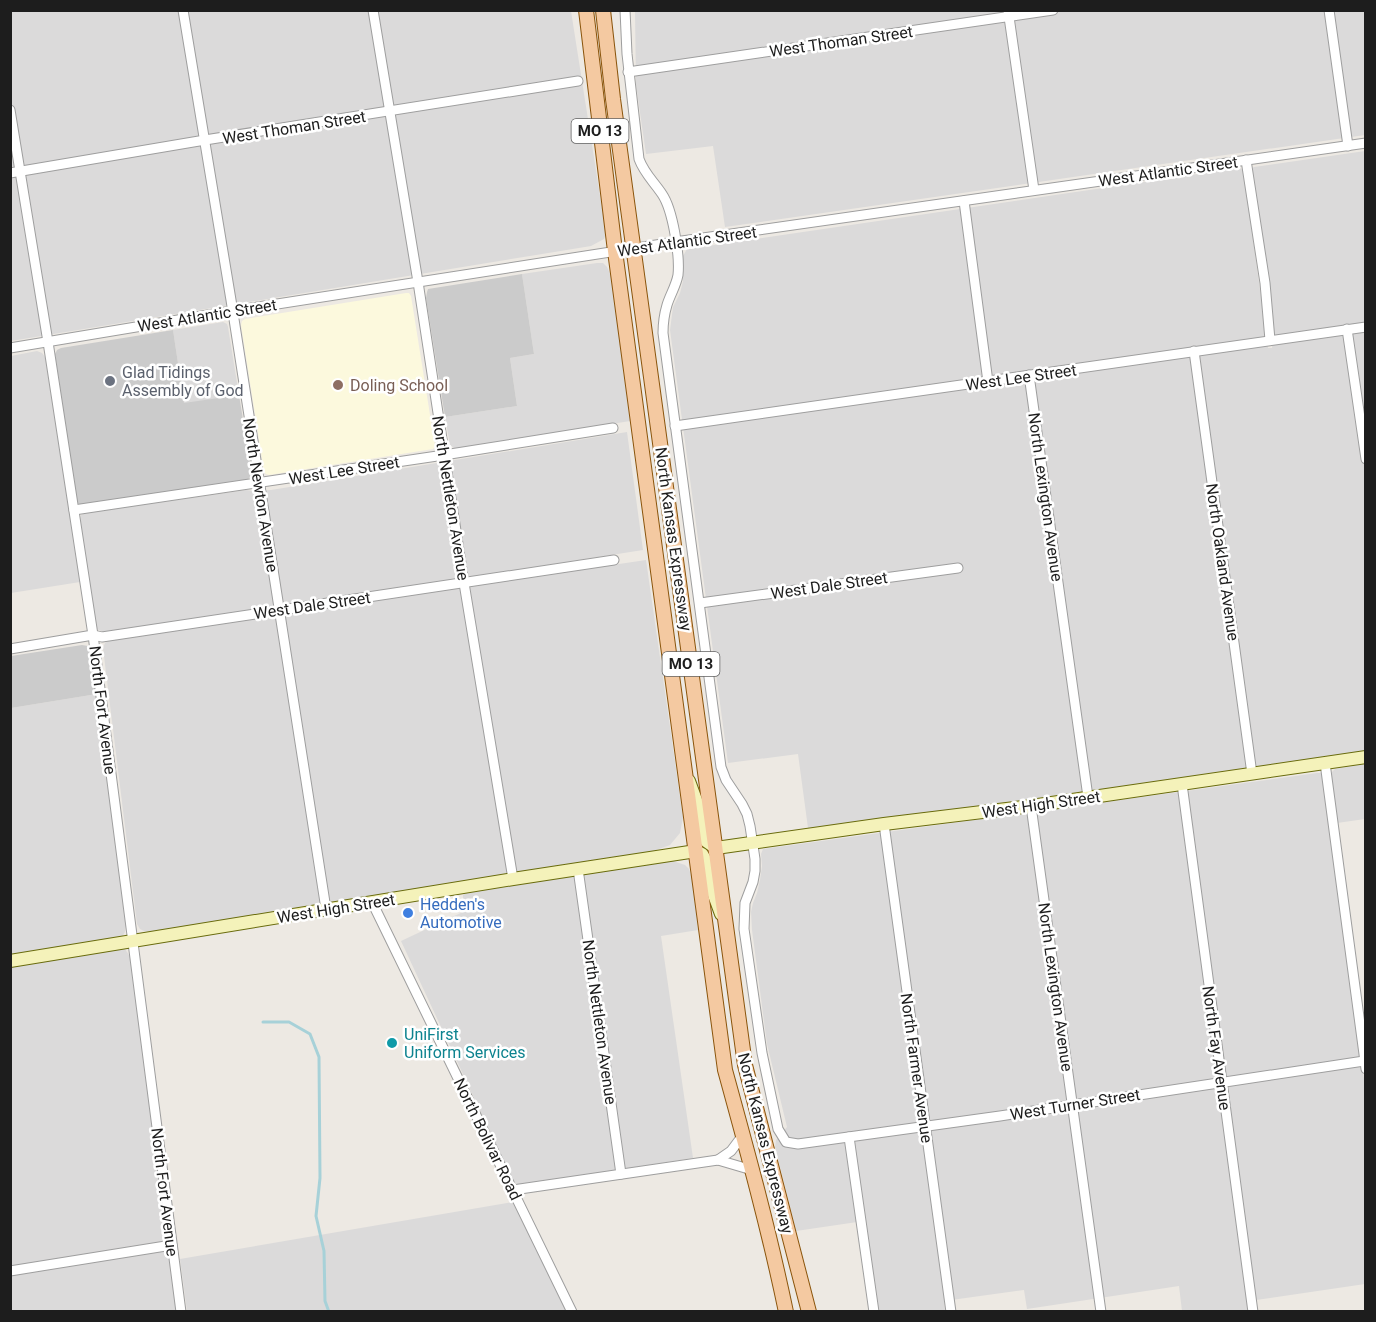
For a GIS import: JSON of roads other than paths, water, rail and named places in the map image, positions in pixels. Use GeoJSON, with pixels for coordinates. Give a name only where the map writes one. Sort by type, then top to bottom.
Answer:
{"type":"FeatureCollection","features":[{"type":"Feature","properties":{"kind":"main road","name":"North Kansas Expressway"},"geometry":{"type":"LineString","coordinates":[[586,10],[615,251],[725,1070],[775,1260],[786,1311]]}},
{"type":"Feature","properties":{"kind":"main road","name":"North Kansas Expressway"},"geometry":{"type":"LineString","coordinates":[[603,10],[745,1065],[809,1311]]}},
{"type":"Feature","properties":{"kind":"main road"},"geometry":{"type":"LineString","coordinates":[[775,1260],[777,1311]]}},
{"type":"Feature","properties":{"kind":"street","name":"North Newton Avenue"},"geometry":{"type":"LineString","coordinates":[[183,10],[326,909]]}},
{"type":"Feature","properties":{"kind":"street","name":"North Nettleton Avenue"},"geometry":{"type":"LineString","coordinates":[[374,10],[513,879]]}},
{"type":"Feature","properties":{"kind":"street"},"geometry":{"type":"LineString","coordinates":[[625,10],[628,72],[639,159],[642,167],[667,201],[673,222],[678,276],[663,320],[663,333],[721,767],[728,784],[747,814],[753,843]]}},
{"type":"Feature","properties":{"kind":"street","name":"West Thoman Street"},"geometry":{"type":"LineString","coordinates":[[628,72],[1008,14],[1053,10]]}},
{"type":"Feature","properties":{"kind":"street"},"geometry":{"type":"LineString","coordinates":[[1329,10],[1348,146]]}},
{"type":"Feature","properties":{"kind":"street"},"geometry":{"type":"LineString","coordinates":[[1008,14],[1034,190]]}},
{"type":"Feature","properties":{"kind":"street","name":"West Thoman Street"},"geometry":{"type":"LineString","coordinates":[[16,173],[205,140],[578,81]]}},
{"type":"Feature","properties":{"kind":"street","name":"North Fort Avenue"},"geometry":{"type":"LineString","coordinates":[[10,110],[16,173],[48,342],[93,635],[181,1311]]}},
{"type":"Feature","properties":{"kind":"street","name":"West Atlantic Street"},"geometry":{"type":"LineString","coordinates":[[10,348],[634,248],[1365,143]]}},
{"type":"Feature","properties":{"kind":"street"},"geometry":{"type":"LineString","coordinates":[[1246,160],[1265,284],[1270,340]]}},
{"type":"Feature","properties":{"kind":"street"},"geometry":{"type":"LineString","coordinates":[[964,201],[988,382]]}},
{"type":"Feature","properties":{"kind":"street","name":"West Lee Street"},"geometry":{"type":"LineString","coordinates":[[675,426],[1365,327]]}},
{"type":"Feature","properties":{"kind":"street"},"geometry":{"type":"LineString","coordinates":[[1347,329],[1365,459]]}},
{"type":"Feature","properties":{"kind":"street","name":"North Oakland Avenue"},"geometry":{"type":"LineString","coordinates":[[1194,351],[1252,774]]}},
{"type":"Feature","properties":{"kind":"street","name":"North Lexington Avenue"},"geometry":{"type":"LineString","coordinates":[[1029,375],[1088,797]]}},
{"type":"Feature","properties":{"kind":"street","name":"West Lee Street"},"geometry":{"type":"LineString","coordinates":[[74,510],[613,428]]}},
{"type":"Feature","properties":{"kind":"street","name":"West Dale Street"},"geometry":{"type":"LineString","coordinates":[[10,649],[614,560]]}},
{"type":"Feature","properties":{"kind":"street","name":"West Dale Street"},"geometry":{"type":"LineString","coordinates":[[700,603],[958,568]]}},
{"type":"Feature","properties":{"kind":"street","name":"West High Street"},"geometry":{"type":"LineString","coordinates":[[716,848],[1031,806],[1365,757]]}},
{"type":"Feature","properties":{"kind":"street"},"geometry":{"type":"LineString","coordinates":[[1324,763],[1365,1065]]}},
{"type":"Feature","properties":{"kind":"street"},"geometry":{"type":"LineString","coordinates":[[686,772],[696,798],[706,842],[716,848]]}},
{"type":"Feature","properties":{"kind":"street","name":"North Fay Avenue"},"geometry":{"type":"LineString","coordinates":[[1182,784],[1253,1311]]}},
{"type":"Feature","properties":{"kind":"street","name":"North Lexington Avenue"},"geometry":{"type":"LineString","coordinates":[[1031,806],[1101,1311]]}},
{"type":"Feature","properties":{"kind":"street","name":"North Farmer Avenue"},"geometry":{"type":"LineString","coordinates":[[884,824],[951,1311]]}},
{"type":"Feature","properties":{"kind":"street","name":"West Turner Street"},"geometry":{"type":"LineString","coordinates":[[753,843],[755,871],[745,903],[744,929],[762,1053],[778,1129],[786,1142],[798,1144],[1221,1082],[1365,1065]]}},
{"type":"Feature","properties":{"kind":"street"},"geometry":{"type":"LineString","coordinates":[[696,851],[705,858],[717,905],[727,928]]}},
{"type":"Feature","properties":{"kind":"street","name":"West High Street"},"geometry":{"type":"LineString","coordinates":[[10,961],[696,851]]}},
{"type":"Feature","properties":{"kind":"street","name":"North Nettleton Avenue"},"geometry":{"type":"LineString","coordinates":[[578,869],[621,1174]]}},
{"type":"Feature","properties":{"kind":"street","name":"North Bolivar Road"},"geometry":{"type":"LineString","coordinates":[[372,902],[572,1311]]}},
{"type":"Feature","properties":{"kind":"street"},"geometry":{"type":"LineString","coordinates":[[718,1161],[731,1151],[743,1135]]}},
{"type":"Feature","properties":{"kind":"street"},"geometry":{"type":"LineString","coordinates":[[849,1137],[874,1311]]}},
{"type":"Feature","properties":{"kind":"street"},"geometry":{"type":"LineString","coordinates":[[513,1190],[718,1161],[752,1170]]}},
{"type":"Feature","properties":{"kind":"street"},"geometry":{"type":"LineString","coordinates":[[10,1271],[172,1245]]}},
{"type":"Feature","properties":{"kind":"waterway"},"geometry":{"type":"LineString","coordinates":[[263,1022],[289,1022],[310,1034],[319,1057],[320,1178],[316,1216],[324,1251],[325,1301],[329,1312]]}},
{"type":"Feature","properties":{"kind":"place","name":"Glad Tidings Assembly of God"},"geometry":{"type":"Point","coordinates":[110,381]}},
{"type":"Feature","properties":{"kind":"place","name":"Doling School"},"geometry":{"type":"Point","coordinates":[338,385]}},
{"type":"Feature","properties":{"kind":"place","name":"Hedden's Automotive"},"geometry":{"type":"Point","coordinates":[408,913]}},
{"type":"Feature","properties":{"kind":"place","name":"UniFirst Uniform Services"},"geometry":{"type":"Point","coordinates":[392,1043]}}]}
